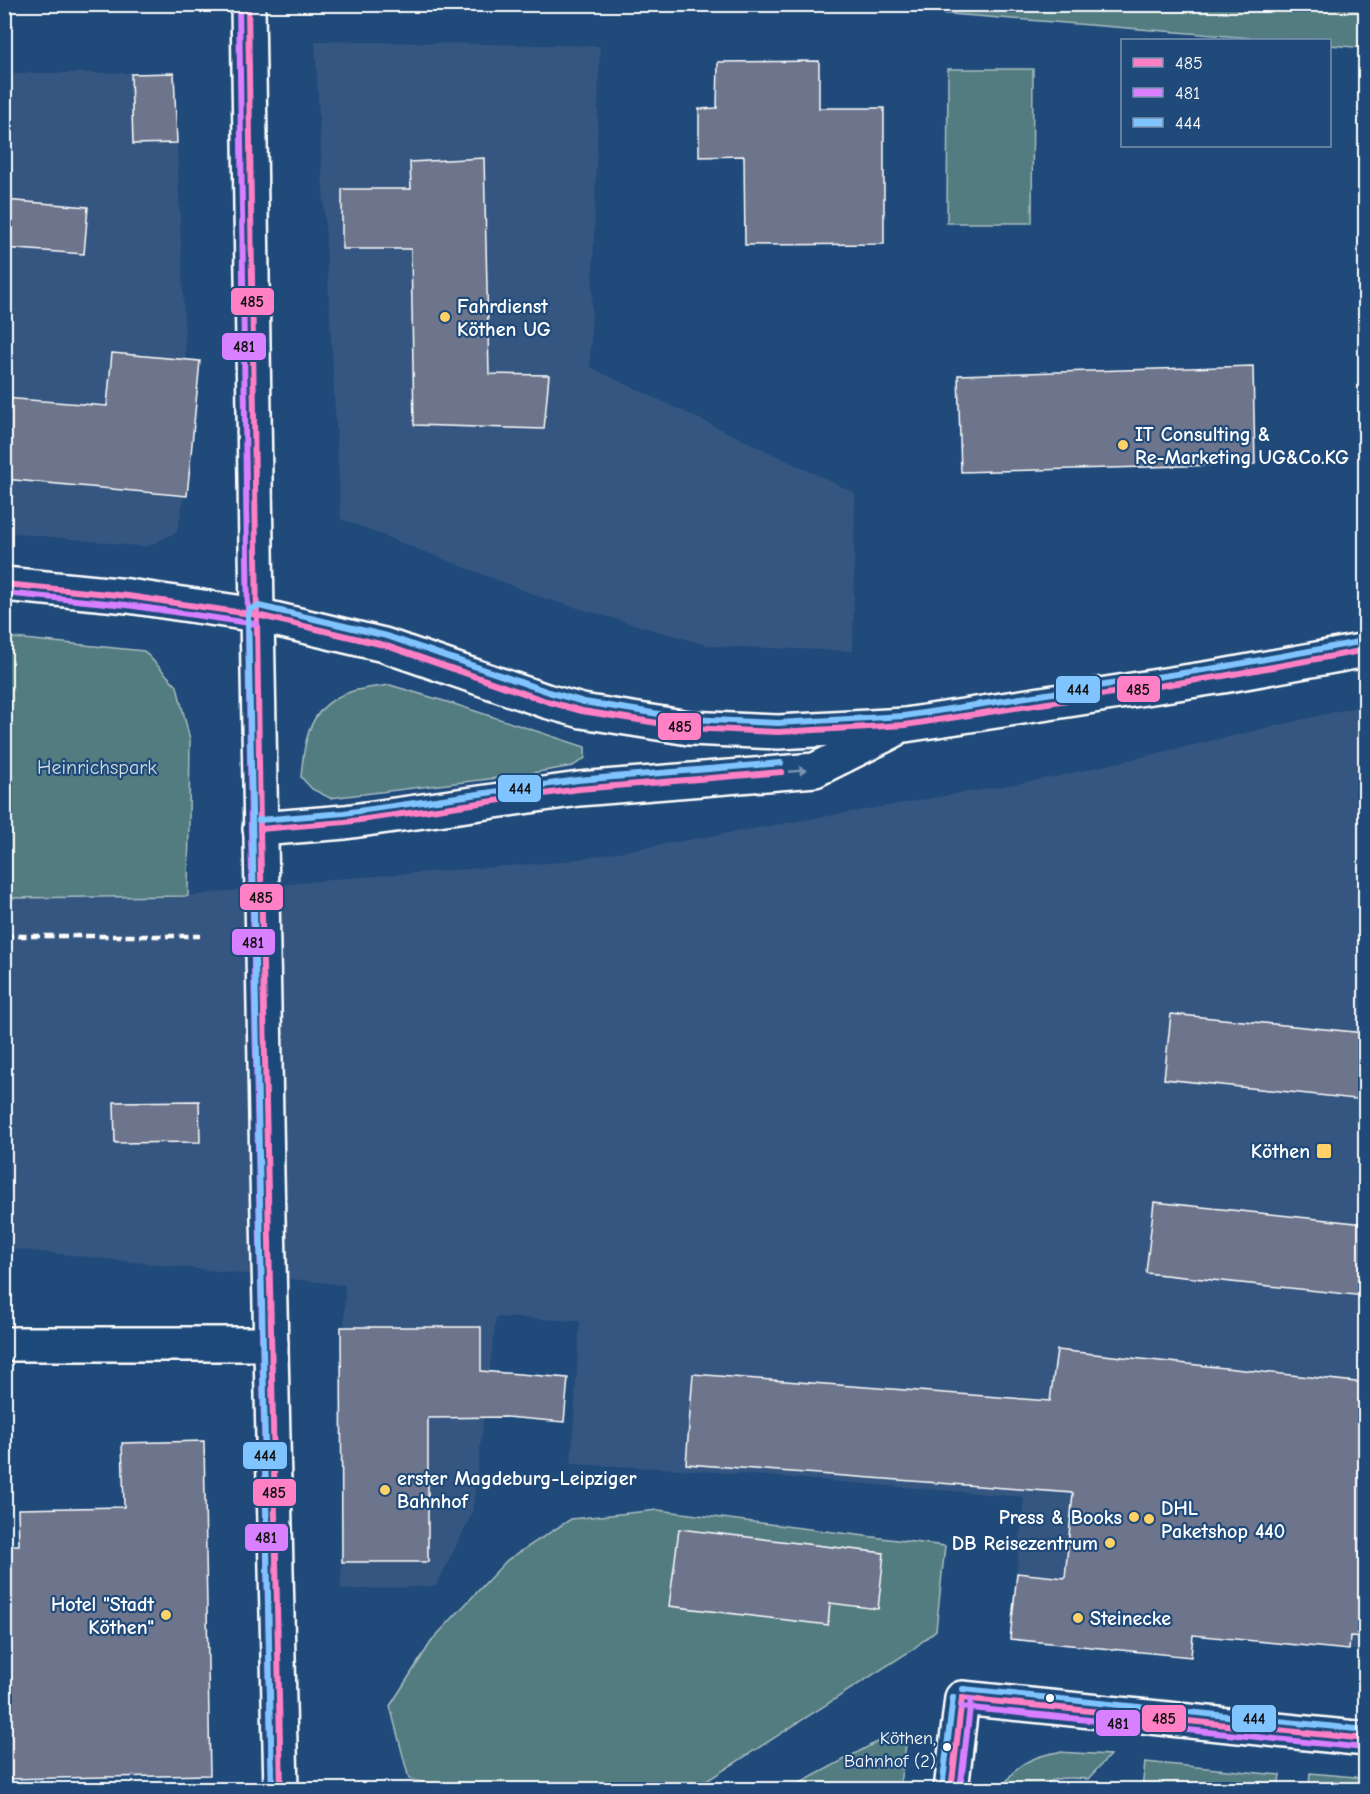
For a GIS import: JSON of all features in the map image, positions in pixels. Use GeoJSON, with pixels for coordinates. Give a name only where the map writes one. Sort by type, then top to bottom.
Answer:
{"type":"FeatureCollection","features":[{"type":"Feature","properties":{"kind":"main road"},"geometry":{"type":"LineString","coordinates":[[248,4],[260,829],[281,1790]]}},
{"type":"Feature","properties":{"kind":"main road"},"geometry":{"type":"LineString","coordinates":[[4,584],[128,596],[257,615],[384,645],[546,701],[617,718],[689,728],[778,732],[905,725],[1223,676],[1365,650]]}},
{"type":"Feature","properties":{"kind":"main road"},"geometry":{"type":"LineString","coordinates":[[260,829],[345,822],[579,789],[815,770],[905,725]]}},
{"type":"Feature","properties":{"kind":"main road"},"geometry":{"type":"LineString","coordinates":[[4,1344],[271,1344]]}},
{"type":"Feature","properties":{"kind":"main road"},"geometry":{"type":"LineString","coordinates":[[951,1790],[962,1698],[1365,1739]]}},
{"type":"Feature","properties":{"kind":"shaded area"},"geometry":{"type":"Polygon","coordinates":[[[315,41],[600,46],[590,367],[855,493],[853,651],[710,646],[543,598],[341,519],[315,41]]]}},
{"type":"Feature","properties":{"kind":"shaded area"},"geometry":{"type":"Polygon","coordinates":[[[5,73],[174,73],[190,467],[177,532],[146,547],[5,532],[5,73]]]}},
{"type":"Feature","properties":{"kind":"shaded area"},"geometry":{"type":"Polygon","coordinates":[[[1365,705],[1365,1651],[1194,1635],[1191,1657],[1010,1639],[1024,1497],[680,1469],[571,1464],[580,1321],[496,1317],[472,1514],[436,1586],[341,1590],[345,1285],[5,1248],[4,898],[188,896],[335,879],[560,862],[1055,777],[1365,705]]]}},
{"type":"Feature","properties":{"kind":"green space"},"geometry":{"type":"Polygon","coordinates":[[[839,5],[1365,5],[1365,48],[1331,45],[1331,39],[1264,39],[839,5]]]}},
{"type":"Feature","properties":{"kind":"green space"},"geometry":{"type":"Polygon","coordinates":[[[948,69],[1033,69],[1032,223],[947,223],[948,69]]]}},
{"type":"Feature","properties":{"kind":"green space","name":"Heinrichspark"},"geometry":{"type":"Polygon","coordinates":[[[4,637],[144,651],[177,686],[190,740],[188,896],[5,898],[4,637]]]}},
{"type":"Feature","properties":{"kind":"green space"},"geometry":{"type":"Polygon","coordinates":[[[390,685],[585,747],[585,758],[573,766],[514,776],[330,798],[312,789],[301,777],[307,737],[318,714],[338,697],[357,690],[390,685]]]}},
{"type":"Feature","properties":{"kind":"green space"},"geometry":{"type":"Polygon","coordinates":[[[658,1510],[945,1546],[936,1630],[912,1650],[694,1789],[453,1790],[409,1779],[390,1706],[433,1639],[507,1560],[571,1519],[658,1510]]]}},
{"type":"Feature","properties":{"kind":"green space"},"geometry":{"type":"Polygon","coordinates":[[[895,1735],[905,1739],[906,1745],[899,1789],[789,1789],[888,1736],[895,1735]]]}},
{"type":"Feature","properties":{"kind":"green space"},"geometry":{"type":"Polygon","coordinates":[[[1058,1752],[1110,1755],[1088,1779],[1055,1779],[1038,1789],[1003,1789],[1012,1774],[1025,1763],[1058,1752]]]}},
{"type":"Feature","properties":{"kind":"green space"},"geometry":{"type":"Polygon","coordinates":[[[1145,1762],[1280,1775],[1278,1789],[1142,1789],[1145,1762]]]}},
{"type":"Feature","properties":{"kind":"green space"},"geometry":{"type":"Polygon","coordinates":[[[1310,1773],[1355,1777],[1365,1782],[1365,1789],[1318,1789],[1309,1786],[1310,1773]]]}},
{"type":"Feature","properties":{"kind":"building"},"geometry":{"type":"Polygon","coordinates":[[[819,61],[819,108],[884,108],[884,244],[745,245],[744,156],[699,157],[699,109],[717,108],[718,62],[819,61]]]}},
{"type":"Feature","properties":{"kind":"building"},"geometry":{"type":"Polygon","coordinates":[[[174,73],[177,143],[133,144],[131,74],[174,73]]]}},
{"type":"Feature","properties":{"kind":"building"},"geometry":{"type":"Polygon","coordinates":[[[484,158],[489,374],[549,375],[544,429],[414,425],[411,249],[342,249],[342,189],[411,189],[410,162],[484,158]]]}},
{"type":"Feature","properties":{"kind":"building"},"geometry":{"type":"Polygon","coordinates":[[[4,200],[88,207],[84,254],[4,248],[4,200]]]}},
{"type":"Feature","properties":{"kind":"building"},"geometry":{"type":"Polygon","coordinates":[[[112,353],[200,361],[187,496],[4,479],[4,398],[107,406],[112,353]]]}},
{"type":"Feature","properties":{"kind":"building"},"geometry":{"type":"Polygon","coordinates":[[[1253,366],[1255,464],[961,472],[958,375],[1253,366]]]}},
{"type":"Feature","properties":{"kind":"building"},"geometry":{"type":"Polygon","coordinates":[[[1171,1014],[1365,1033],[1365,1100],[1164,1079],[1171,1014]]]}},
{"type":"Feature","properties":{"kind":"building"},"geometry":{"type":"Polygon","coordinates":[[[199,1101],[200,1142],[115,1143],[114,1102],[199,1101]]]}},
{"type":"Feature","properties":{"kind":"building"},"geometry":{"type":"Polygon","coordinates":[[[1154,1202],[1365,1224],[1365,1296],[1146,1273],[1154,1202]]]}},
{"type":"Feature","properties":{"kind":"building","name":"erster Magdeburg-Leipziger Bahnhof"},"geometry":{"type":"Polygon","coordinates":[[[341,1327],[481,1327],[481,1371],[568,1378],[564,1422],[506,1417],[428,1418],[428,1562],[342,1562],[341,1327]]]}},
{"type":"Feature","properties":{"kind":"building"},"geometry":{"type":"Polygon","coordinates":[[[1057,1350],[1365,1383],[1360,1461],[1365,1462],[1365,1637],[1350,1636],[1349,1650],[1193,1635],[1191,1657],[1010,1639],[1017,1573],[1065,1578],[1073,1493],[686,1464],[693,1374],[1050,1401],[1057,1350]]]}},
{"type":"Feature","properties":{"kind":"building","name":"Hotel \"Stadt Köthen\""},"geometry":{"type":"Polygon","coordinates":[[[204,1441],[210,1775],[4,1779],[4,1545],[19,1545],[18,1509],[124,1507],[122,1443],[204,1441]]]}},
{"type":"Feature","properties":{"kind":"building"},"geometry":{"type":"Polygon","coordinates":[[[679,1529],[884,1553],[878,1609],[830,1603],[828,1625],[669,1606],[679,1529]]]}},
{"type":"Feature","properties":{"kind":"railway"},"geometry":{"type":"LineString","coordinates":[[4,936],[200,936]]}},
{"type":"Feature","properties":{"kind":"transit line","name":"481"},"geometry":{"type":"LineString","coordinates":[[239,4],[251,829],[272,1790]]}},
{"type":"Feature","properties":{"kind":"transit line","name":"485"},"geometry":{"type":"LineString","coordinates":[[248,4],[260,829],[281,1790]]}},
{"type":"Feature","properties":{"kind":"transit line","name":"485"},"geometry":{"type":"LineString","coordinates":[[4,584],[128,596],[257,615],[384,645],[546,701],[582,711],[689,728],[778,732],[905,725],[1223,676],[1366,650]]}},
{"type":"Feature","properties":{"kind":"transit line","name":"481"},"geometry":{"type":"LineString","coordinates":[[4,593],[127,605],[256,624]]}},
{"type":"Feature","properties":{"kind":"transit line","name":"444"},"geometry":{"type":"LineString","coordinates":[[272,1790],[248,615],[250,609],[259,606],[387,636],[584,702],[690,719],[778,723],[904,716],[1222,667],[1364,641]]}},
{"type":"Feature","properties":{"kind":"transit line","name":"444"},"geometry":{"type":"LineString","coordinates":[[259,820],[344,813],[578,780],[781,763]]}},
{"type":"Feature","properties":{"kind":"transit line","name":"485"},"geometry":{"type":"LineString","coordinates":[[260,829],[345,822],[579,789],[782,772]]}},
{"type":"Feature","properties":{"kind":"transit line","name":"444"},"geometry":{"type":"LineString","coordinates":[[963,1689],[1366,1730]]}},
{"type":"Feature","properties":{"kind":"transit line","name":"444"},"geometry":{"type":"LineString","coordinates":[[942,1789],[953,1697]]}},
{"type":"Feature","properties":{"kind":"transit line","name":"485"},"geometry":{"type":"LineString","coordinates":[[962,1698],[1366,1739]]}},
{"type":"Feature","properties":{"kind":"transit line","name":"485"},"geometry":{"type":"LineString","coordinates":[[951,1790],[962,1698]]}},
{"type":"Feature","properties":{"kind":"transit line","name":"481"},"geometry":{"type":"LineString","coordinates":[[960,1790],[971,1699]]}},
{"type":"Feature","properties":{"kind":"transit line","name":"481"},"geometry":{"type":"LineString","coordinates":[[961,1707],[1365,1748]]}},
{"type":"Feature","properties":{"kind":"place","name":"Fahrdienst Köthen UG"},"geometry":{"type":"Point","coordinates":[445,317]}},
{"type":"Feature","properties":{"kind":"place","name":"IT Consulting & Re-Marketing UG&Co.KG"},"geometry":{"type":"Point","coordinates":[1123,445]}},
{"type":"Feature","properties":{"kind":"place","name":"Köthen"},"geometry":{"type":"Point","coordinates":[1324,1151]}},
{"type":"Feature","properties":{"kind":"place","name":"erster Magdeburg-Leipziger Bahnhof"},"geometry":{"type":"Point","coordinates":[385,1490]}},
{"type":"Feature","properties":{"kind":"place","name":"Press & Books"},"geometry":{"type":"Point","coordinates":[1134,1517]}},
{"type":"Feature","properties":{"kind":"place","name":"DHL Paketshop 440"},"geometry":{"type":"Point","coordinates":[1149,1519]}},
{"type":"Feature","properties":{"kind":"place","name":"DB Reisezentrum"},"geometry":{"type":"Point","coordinates":[1110,1543]}},
{"type":"Feature","properties":{"kind":"place","name":"Hotel \"Stadt Köthen\""},"geometry":{"type":"Point","coordinates":[166,1615]}},
{"type":"Feature","properties":{"kind":"place","name":"Steinecke"},"geometry":{"type":"Point","coordinates":[1078,1618]}},
{"type":"Feature","properties":{"kind":"place","name":"Köthen, Bahnhof (2)"},"geometry":{"type":"Point","coordinates":[947,1747]}}]}
